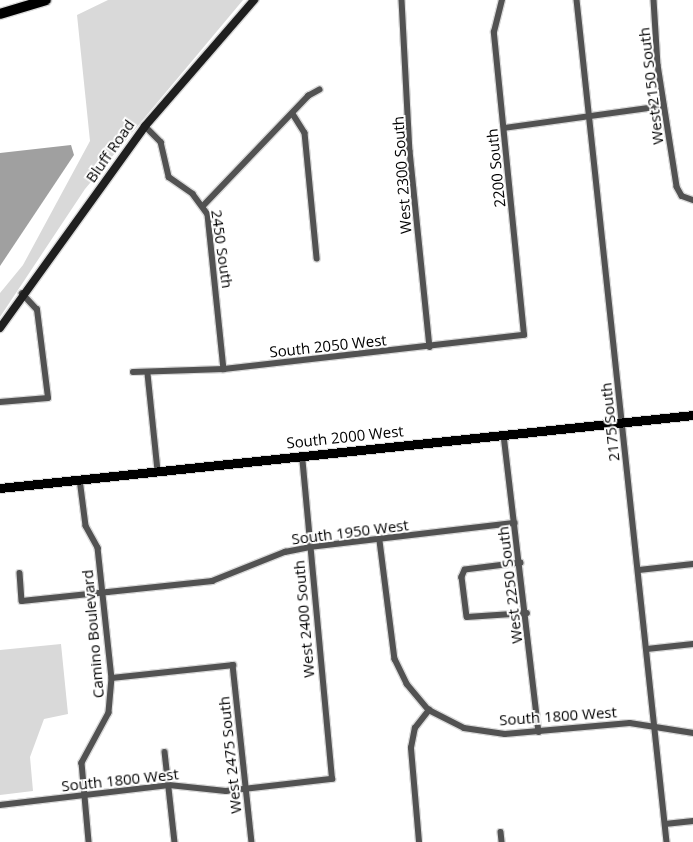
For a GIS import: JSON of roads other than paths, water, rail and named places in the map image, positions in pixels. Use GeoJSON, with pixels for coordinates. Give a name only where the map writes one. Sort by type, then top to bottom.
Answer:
{"type":"FeatureCollection","features":[{"type":"Feature","properties":{"kind":"highway"},"geometry":{"type":"LineString","coordinates":[[0,14],[46,0]]}},
{"type":"Feature","properties":{"kind":"main road","name":"South 2000 West"},"geometry":{"type":"LineString","coordinates":[[0,488],[623,424],[693,415]]}},
{"type":"Feature","properties":{"kind":"street","name":"Bluff Road"},"geometry":{"type":"LineString","coordinates":[[0,328],[22,294],[145,126],[254,0]]}},
{"type":"Feature","properties":{"kind":"street","name":"West 2300 South"},"geometry":{"type":"LineString","coordinates":[[402,0],[410,151],[430,347]]}},
{"type":"Feature","properties":{"kind":"street","name":"2200 South"},"geometry":{"type":"LineString","coordinates":[[502,0],[494,32],[524,334]]}},
{"type":"Feature","properties":{"kind":"street","name":"2175 South"},"geometry":{"type":"LineString","coordinates":[[576,0],[667,842]]}},
{"type":"Feature","properties":{"kind":"street","name":"West 2150 South"},"geometry":{"type":"LineString","coordinates":[[654,0],[663,106],[682,196],[693,200]]}},
{"type":"Feature","properties":{"kind":"street"},"geometry":{"type":"LineString","coordinates":[[204,205],[293,114],[320,90]]}},
{"type":"Feature","properties":{"kind":"street"},"geometry":{"type":"LineString","coordinates":[[504,128],[588,118],[663,106]]}},
{"type":"Feature","properties":{"kind":"street"},"geometry":{"type":"LineString","coordinates":[[293,114],[305,133],[317,258]]}},
{"type":"Feature","properties":{"kind":"street","name":"2450 South"},"geometry":{"type":"LineString","coordinates":[[145,126],[162,142],[170,177],[204,205],[224,369]]}},
{"type":"Feature","properties":{"kind":"street"},"geometry":{"type":"LineString","coordinates":[[0,402],[48,398],[37,310],[22,294]]}},
{"type":"Feature","properties":{"kind":"street","name":"South 2050 West"},"geometry":{"type":"LineString","coordinates":[[133,372],[148,374],[224,369],[430,347],[466,339],[524,334]]}},
{"type":"Feature","properties":{"kind":"street"},"geometry":{"type":"LineString","coordinates":[[148,374],[158,471]]}},
{"type":"Feature","properties":{"kind":"street","name":"West 2250 South"},"geometry":{"type":"LineString","coordinates":[[504,435],[514,523],[522,563],[539,732]]}},
{"type":"Feature","properties":{"kind":"street","name":"West 2400 South"},"geometry":{"type":"LineString","coordinates":[[302,456],[332,779]]}},
{"type":"Feature","properties":{"kind":"street","name":"Camino Boulevard"},"geometry":{"type":"LineString","coordinates":[[80,479],[103,592],[112,678],[110,713],[82,763],[89,842]]}},
{"type":"Feature","properties":{"kind":"street","name":"South 1950 West"},"geometry":{"type":"LineString","coordinates":[[20,573],[22,601],[212,581],[310,547],[380,541],[514,523]]}},
{"type":"Feature","properties":{"kind":"street"},"geometry":{"type":"LineString","coordinates":[[380,541],[395,659],[429,710],[415,728],[411,748],[420,842]]}},
{"type":"Feature","properties":{"kind":"street"},"geometry":{"type":"LineString","coordinates":[[522,563],[466,570],[462,577],[467,617],[527,613]]}},
{"type":"Feature","properties":{"kind":"street"},"geometry":{"type":"LineString","coordinates":[[639,570],[693,564]]}},
{"type":"Feature","properties":{"kind":"street"},"geometry":{"type":"LineString","coordinates":[[647,649],[693,644]]}},
{"type":"Feature","properties":{"kind":"street","name":"West 2475 South"},"geometry":{"type":"LineString","coordinates":[[112,678],[233,664],[252,842]]}},
{"type":"Feature","properties":{"kind":"street","name":"South 1800 West"},"geometry":{"type":"LineString","coordinates":[[429,710],[464,728],[505,734],[618,724],[655,726],[693,733]]}},
{"type":"Feature","properties":{"kind":"street"},"geometry":{"type":"LineString","coordinates":[[165,752],[175,842]]}},
{"type":"Feature","properties":{"kind":"street","name":"South 1800 West"},"geometry":{"type":"LineString","coordinates":[[0,805],[169,785],[247,790],[332,779]]}},
{"type":"Feature","properties":{"kind":"street"},"geometry":{"type":"LineString","coordinates":[[665,824],[693,821]]}},
{"type":"Feature","properties":{"kind":"street"},"geometry":{"type":"LineString","coordinates":[[501,832],[502,842]]}}]}
